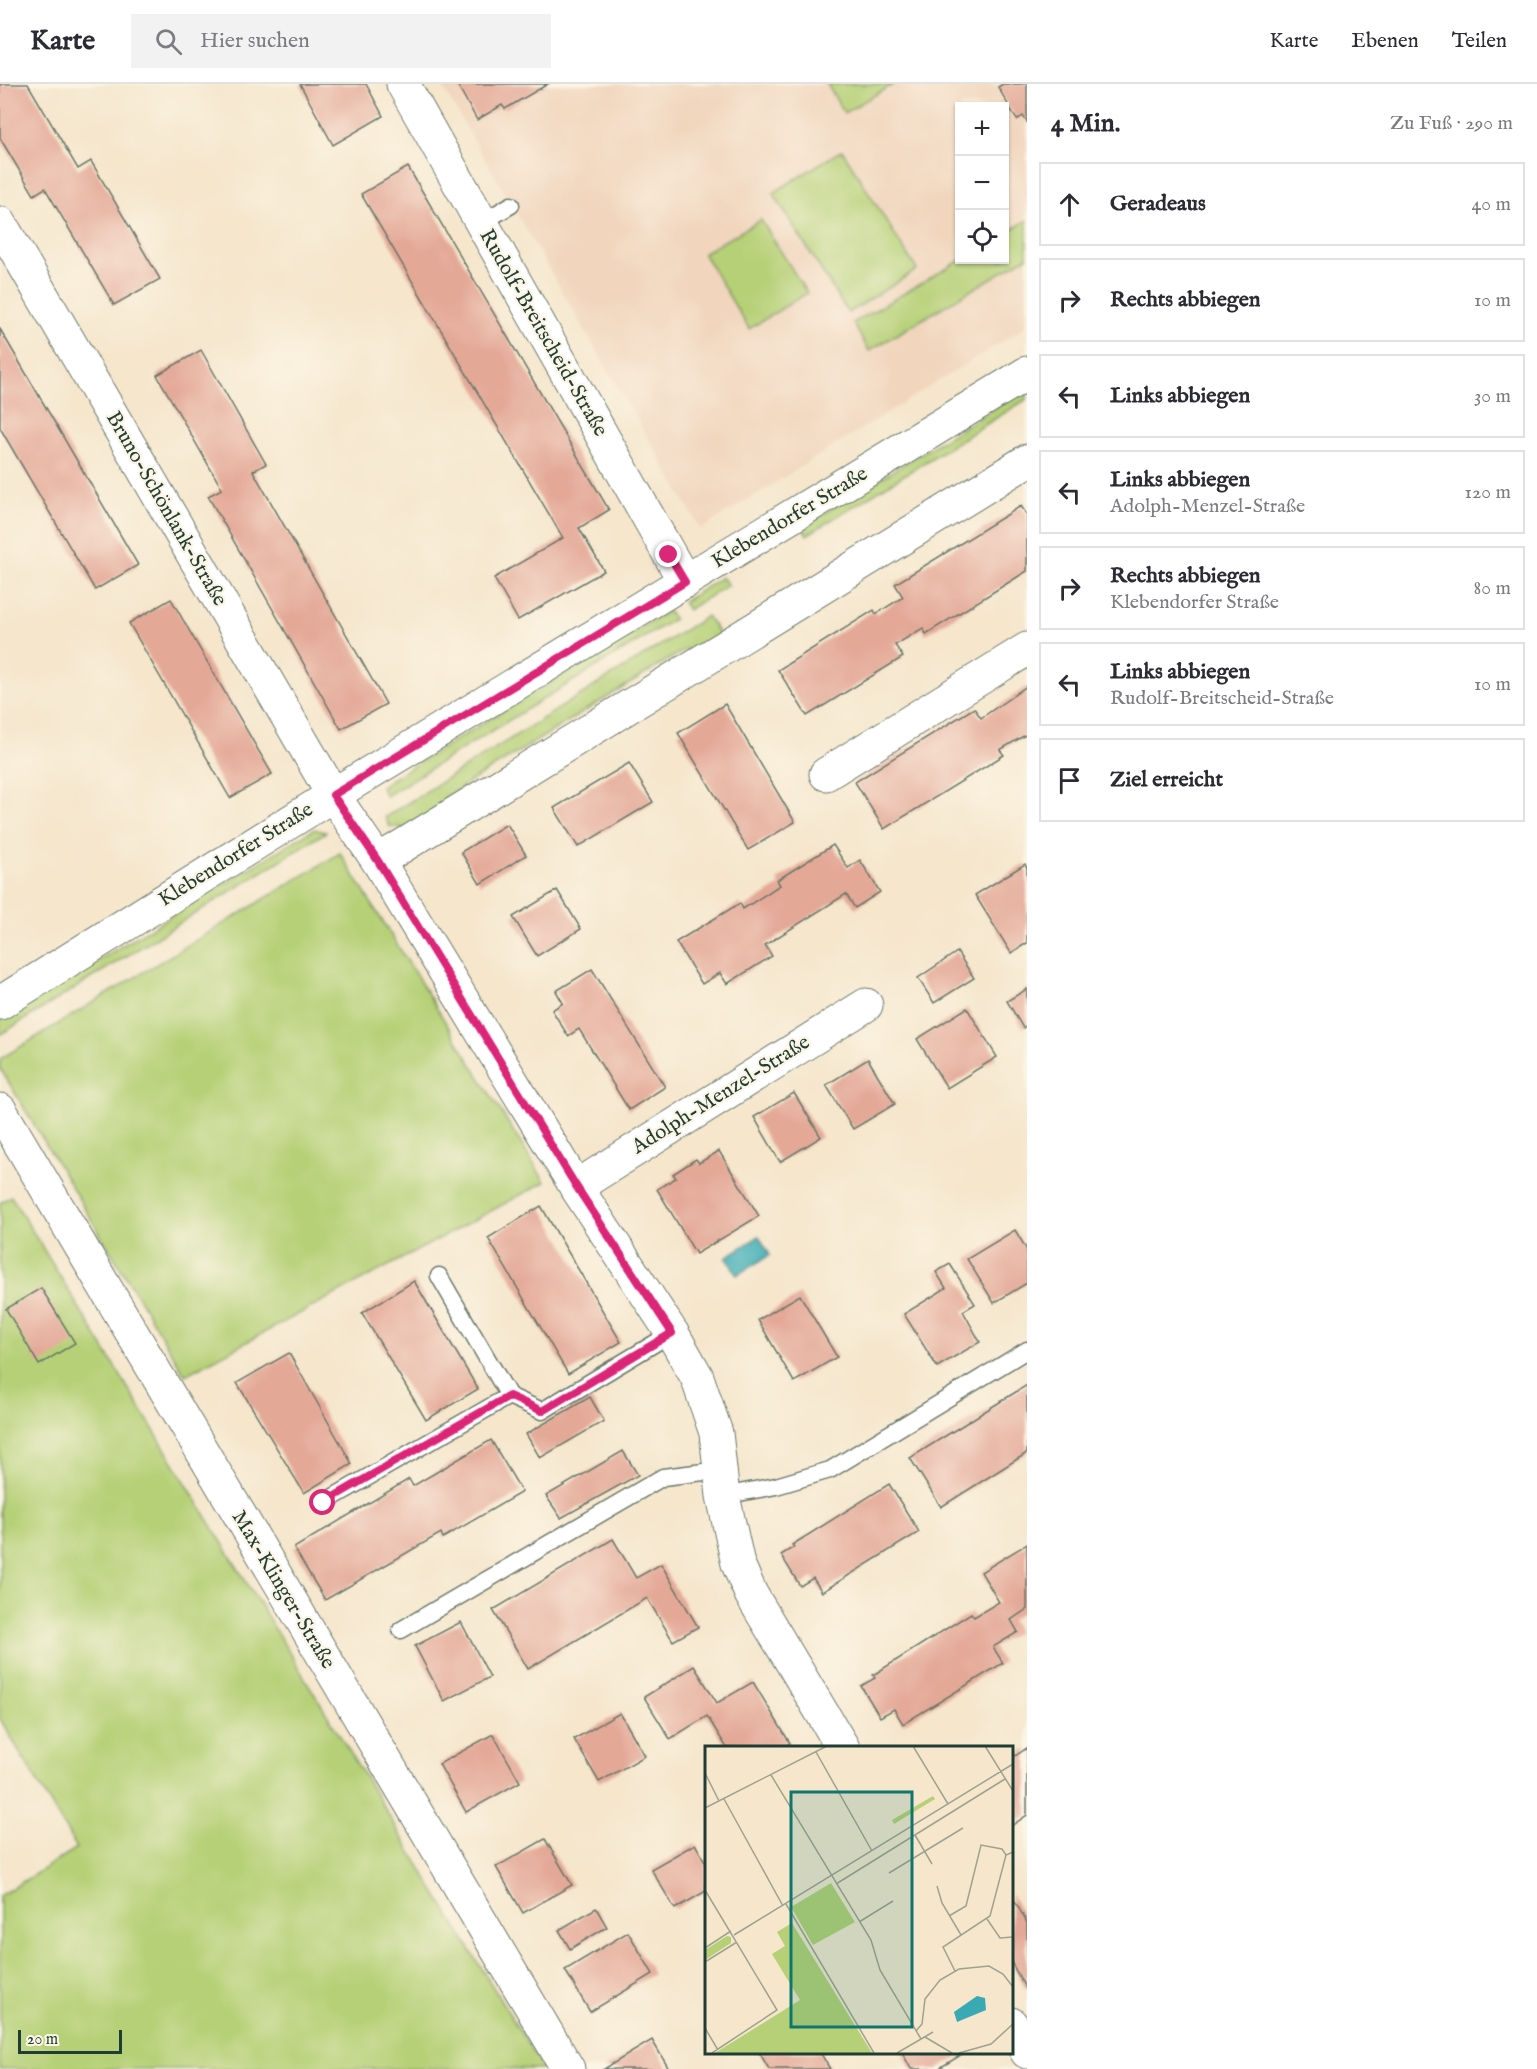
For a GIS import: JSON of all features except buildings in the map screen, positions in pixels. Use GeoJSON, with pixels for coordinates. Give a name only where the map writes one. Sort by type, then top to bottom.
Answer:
{"type":"FeatureCollection","features":[{"type":"Feature","properties":{"kind":"street","name":"Rudolf-Breitscheid-Straße"},"geometry":{"type":"LineString","coordinates":[[403,84],[685,582]]}},
{"type":"Feature","properties":{"kind":"street","name":"Bruno-Schönlank-Straße"},"geometry":{"type":"LineString","coordinates":[[0,223],[333,795]]}},
{"type":"Feature","properties":{"kind":"street","name":"Klebendorfer Straße"},"geometry":{"type":"LineString","coordinates":[[0,1003],[333,795],[1027,373]]}},
{"type":"Feature","properties":{"kind":"street"},"geometry":{"type":"LineString","coordinates":[[378,861],[1027,461]]}},
{"type":"Feature","properties":{"kind":"street"},"geometry":{"type":"LineString","coordinates":[[826,774],[1027,649]]}},
{"type":"Feature","properties":{"kind":"street"},"geometry":{"type":"LineString","coordinates":[[333,795],[378,861],[576,1186],[672,1333],[697,1377],[716,1433],[721,1483],[738,1564],[751,1594],[842,1746]]}},
{"type":"Feature","properties":{"kind":"street","name":"Adolph-Menzel-Straße"},"geometry":{"type":"LineString","coordinates":[[576,1186],[866,1005]]}},
{"type":"Feature","properties":{"kind":"street","name":"Max-Klinger-Straße"},"geometry":{"type":"LineString","coordinates":[[0,1110],[568,2069]]}},
{"type":"Feature","properties":{"kind":"street"},"geometry":{"type":"LineString","coordinates":[[1012,2026],[1027,2052]]}},
{"type":"Feature","properties":{"kind":"lane"},"geometry":{"type":"LineString","coordinates":[[481,223],[511,205]]}},
{"type":"Feature","properties":{"kind":"lane"},"geometry":{"type":"LineString","coordinates":[[439,1276],[509,1396],[542,1411],[672,1333]]}},
{"type":"Feature","properties":{"kind":"lane"},"geometry":{"type":"LineString","coordinates":[[401,1630],[663,1477],[776,1486],[830,1470],[1027,1350]]}},
{"type":"Feature","properties":{"kind":"lane"},"geometry":{"type":"LineString","coordinates":[[323,1503],[509,1396]]}},
{"type":"Feature","properties":{"kind":"shaded area"},"geometry":{"type":"Polygon","coordinates":[[[441,84],[1027,84],[1027,326],[701,529],[441,84]]]}},
{"type":"Feature","properties":{"kind":"green space"},"geometry":{"type":"Polygon","coordinates":[[[827,84],[894,84],[844,113],[827,84]]]}},
{"type":"Feature","properties":{"kind":"green space"},"geometry":{"type":"Polygon","coordinates":[[[842,150],[917,270],[848,313],[773,193],[842,150]]]}},
{"type":"Feature","properties":{"kind":"green space"},"geometry":{"type":"Polygon","coordinates":[[[761,220],[807,293],[749,329],[703,253],[761,220]]]}},
{"type":"Feature","properties":{"kind":"green space"},"geometry":{"type":"Polygon","coordinates":[[[1027,220],[1027,257],[869,351],[853,323],[955,264],[1009,264],[1009,231],[1027,220]]]}},
{"type":"Feature","properties":{"kind":"green space"},"geometry":{"type":"Polygon","coordinates":[[[1027,388],[1027,399],[807,535],[802,527],[1027,388]]]}},
{"type":"Feature","properties":{"kind":"green space"},"geometry":{"type":"Polygon","coordinates":[[[722,577],[728,585],[688,610],[683,602],[722,577]]]}},
{"type":"Feature","properties":{"kind":"green space"},"geometry":{"type":"Polygon","coordinates":[[[668,611],[674,619],[386,796],[381,788],[388,781],[668,611]]]}},
{"type":"Feature","properties":{"kind":"green space"},"geometry":{"type":"Polygon","coordinates":[[[707,616],[722,638],[696,655],[686,649],[445,797],[443,810],[411,829],[389,826],[385,817],[707,616]]]}},
{"type":"Feature","properties":{"kind":"green space"},"geometry":{"type":"Polygon","coordinates":[[[314,829],[326,832],[0,1035],[0,1020],[314,829]]]}},
{"type":"Feature","properties":{"kind":"green space"},"geometry":{"type":"Polygon","coordinates":[[[340,853],[545,1182],[185,1375],[0,1068],[0,1059],[340,853]]]}},
{"type":"Feature","properties":{"kind":"green space"},"geometry":{"type":"Polygon","coordinates":[[[11,1196],[543,2069],[0,2069],[0,1896],[77,1848],[0,1719],[0,1203],[11,1196]]]}},
{"type":"Feature","properties":{"kind":"water"},"geometry":{"type":"Polygon","coordinates":[[[759,1236],[770,1255],[737,1275],[726,1257],[759,1236]]]}},
{"type":"Feature","properties":{"kind":"route"},"geometry":{"type":"LineString","coordinates":[[323,1503],[509,1396],[542,1411],[672,1333],[576,1186],[378,861],[333,795],[685,582],[669,555]]}}]}
